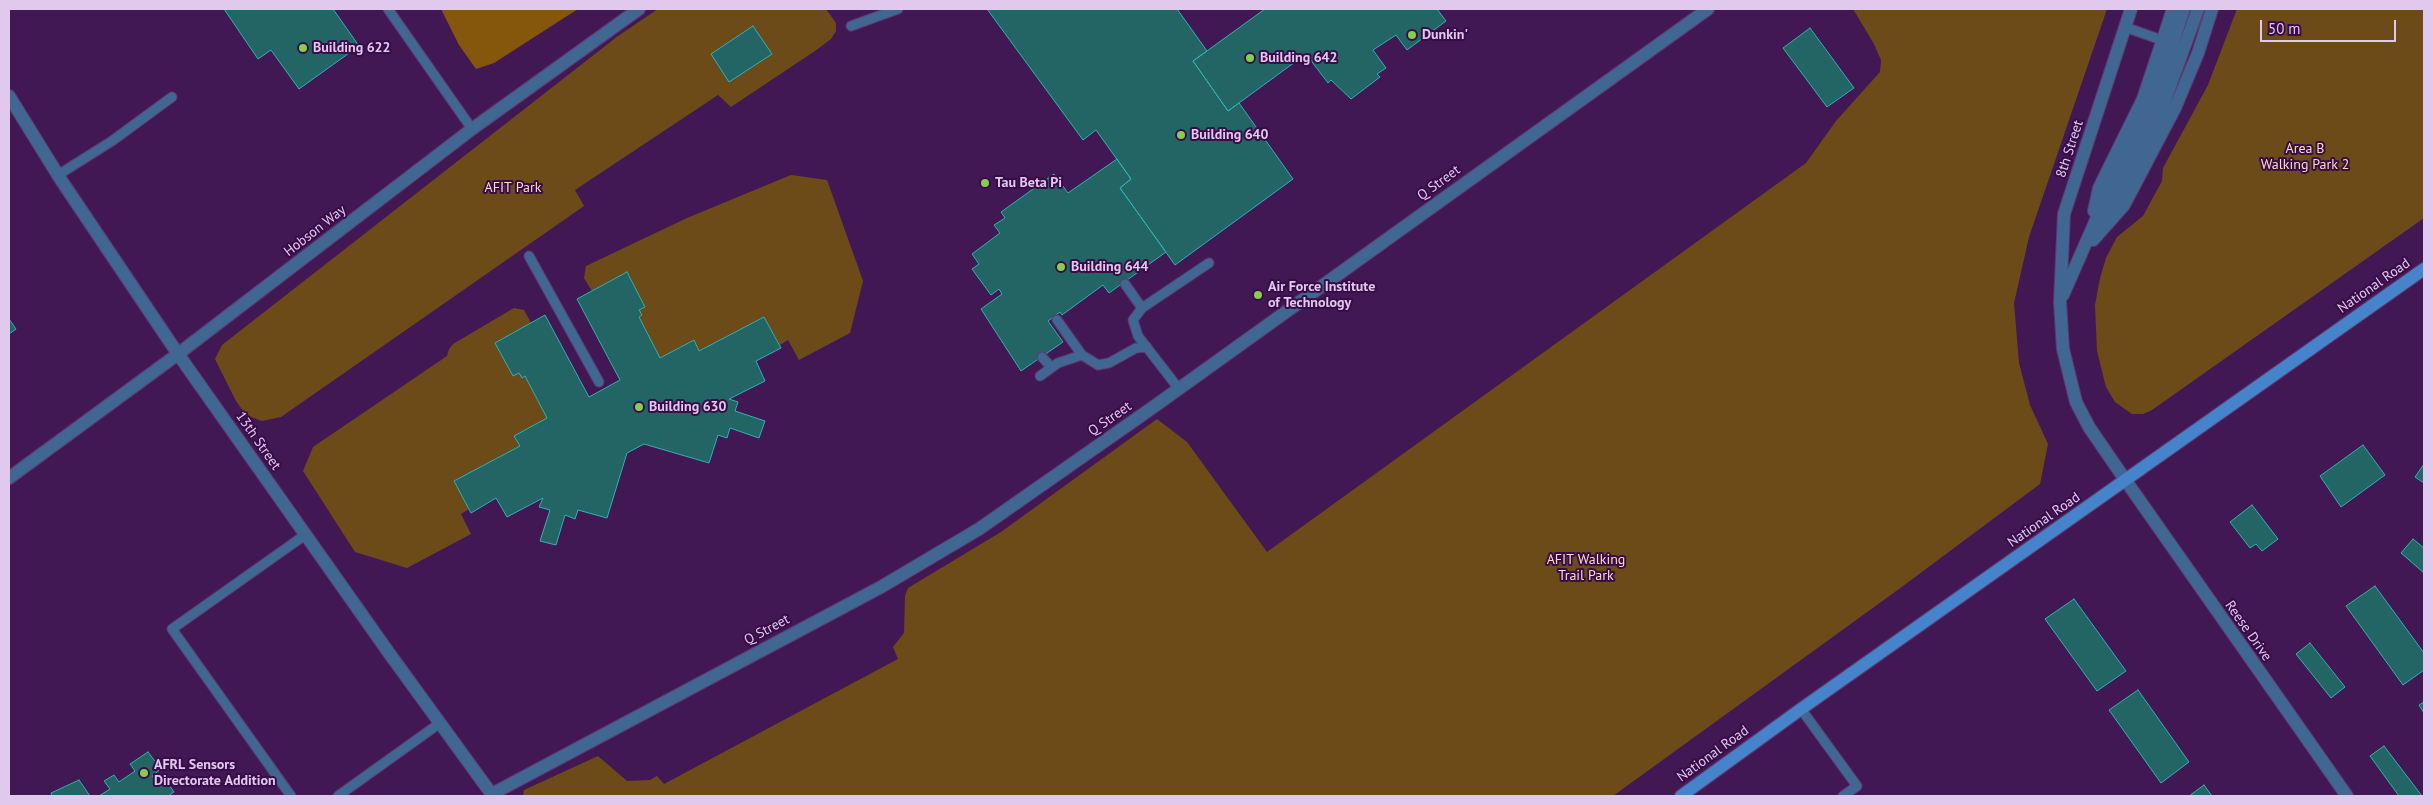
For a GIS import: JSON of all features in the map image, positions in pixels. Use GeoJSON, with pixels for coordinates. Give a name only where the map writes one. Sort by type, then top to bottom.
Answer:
{"type":"FeatureCollection","features":[{"type":"Feature","properties":{"kind":"main road","name":"National Road"},"geometry":{"type":"LineString","coordinates":[[1681,796],[1801,709],[2424,269]]}},
{"type":"Feature","properties":{"kind":"street","name":"Hobson Way"},"geometry":{"type":"LineString","coordinates":[[9,478],[178,354],[472,129],[639,9]]}},
{"type":"Feature","properties":{"kind":"street","name":"Q Street"},"geometry":{"type":"LineString","coordinates":[[491,795],[925,562],[1015,506],[1708,9]]}},
{"type":"Feature","properties":{"kind":"street","name":"8th Street"},"geometry":{"type":"LineString","coordinates":[[2126,481],[2089,427],[2076,402],[2063,349],[2060,302],[2064,214],[2131,9]]}},
{"type":"Feature","properties":{"kind":"street"},"geometry":{"type":"LineString","coordinates":[[2086,247],[2116,200],[2142,150],[2174,79],[2173,9]]}},
{"type":"Feature","properties":{"kind":"street"},"geometry":{"type":"LineString","coordinates":[[2174,44],[2184,9]]}},
{"type":"Feature","properties":{"kind":"street"},"geometry":{"type":"LineString","coordinates":[[2086,247],[2099,188],[2143,99],[2174,44],[2198,9]]}},
{"type":"Feature","properties":{"kind":"street"},"geometry":{"type":"LineString","coordinates":[[2086,247],[2124,205],[2175,108],[2198,53],[2212,9]]}},
{"type":"Feature","properties":{"kind":"street","name":"13th Street"},"geometry":{"type":"LineString","coordinates":[[9,96],[58,175],[178,354],[491,795]]}},
{"type":"Feature","properties":{"kind":"street","name":"8th Street"},"geometry":{"type":"LineString","coordinates":[[2060,302],[2086,247]]}},
{"type":"Feature","properties":{"kind":"street","name":"Reese Drive"},"geometry":{"type":"LineString","coordinates":[[2126,481],[2347,796]]}},
{"type":"Feature","properties":{"kind":"lane"},"geometry":{"type":"LineString","coordinates":[[388,9],[472,129]]}},
{"type":"Feature","properties":{"kind":"lane"},"geometry":{"type":"LineString","coordinates":[[851,26],[898,9]]}},
{"type":"Feature","properties":{"kind":"lane"},"geometry":{"type":"LineString","coordinates":[[2125,27],[2198,53]]}},
{"type":"Feature","properties":{"kind":"lane"},"geometry":{"type":"LineString","coordinates":[[58,175],[112,141],[172,97]]}},
{"type":"Feature","properties":{"kind":"lane"},"geometry":{"type":"LineString","coordinates":[[529,256],[599,382]]}},
{"type":"Feature","properties":{"kind":"lane"},"geometry":{"type":"LineString","coordinates":[[1179,389],[1147,347],[1134,326],[1133,320],[1142,308],[1210,263]]}},
{"type":"Feature","properties":{"kind":"lane"},"geometry":{"type":"LineString","coordinates":[[1125,284],[1142,308]]}},
{"type":"Feature","properties":{"kind":"lane"},"geometry":{"type":"LineString","coordinates":[[1057,320],[1082,355],[1094,364],[1104,365],[1136,348],[1147,347]]}},
{"type":"Feature","properties":{"kind":"lane"},"geometry":{"type":"LineString","coordinates":[[1040,376],[1051,367],[1082,355]]}},
{"type":"Feature","properties":{"kind":"lane"},"geometry":{"type":"LineString","coordinates":[[1042,357],[1051,367]]}},
{"type":"Feature","properties":{"kind":"lane"},"geometry":{"type":"LineString","coordinates":[[291,796],[172,629],[305,535]]}},
{"type":"Feature","properties":{"kind":"lane"},"geometry":{"type":"LineString","coordinates":[[1801,709],[1857,786],[1843,796]]}},
{"type":"Feature","properties":{"kind":"lane"},"geometry":{"type":"LineString","coordinates":[[338,796],[440,723]]}},
{"type":"Feature","properties":{"kind":"green space","name":"AFIT Park"},"geometry":{"type":"Polygon","coordinates":[[[658,9],[826,9],[836,23],[836,31],[831,39],[815,51],[731,107],[718,95],[575,190],[584,206],[281,417],[262,421],[246,415],[236,401],[215,359],[222,345],[618,36],[658,9]]]}},
{"type":"Feature","properties":{"kind":"green space","name":"AFIT Walking Trail Park"},"geometry":{"type":"Polygon","coordinates":[[[1853,9],[2107,9],[2029,237],[2014,303],[2019,363],[2030,405],[2048,444],[2040,484],[1899,589],[1613,796],[523,796],[524,790],[598,756],[627,781],[650,780],[657,776],[664,784],[898,659],[893,647],[904,633],[905,596],[908,588],[1001,532],[1157,419],[1187,442],[1267,552],[1806,163],[1836,121],[1880,72],[1881,60],[1874,44],[1853,9]]]}},
{"type":"Feature","properties":{"kind":"green space","name":"Area B Walking Park 2"},"geometry":{"type":"Polygon","coordinates":[[[2237,9],[2424,9],[2424,218],[2152,410],[2143,414],[2132,414],[2115,402],[2106,387],[2097,351],[2095,305],[2100,278],[2106,258],[2117,237],[2143,216],[2162,181],[2163,168],[2208,85],[2237,9]]]}},
{"type":"Feature","properties":{"kind":"green space"},"geometry":{"type":"Polygon","coordinates":[[[791,175],[827,180],[863,281],[850,333],[799,360],[788,340],[780,345],[764,317],[699,351],[694,340],[660,358],[639,317],[639,310],[645,307],[627,273],[592,291],[584,278],[586,266],[687,218],[791,175]]]}},
{"type":"Feature","properties":{"kind":"green space"},"geometry":{"type":"Polygon","coordinates":[[[514,308],[524,310],[531,323],[495,343],[513,376],[519,373],[522,378],[525,376],[547,418],[514,436],[520,446],[454,481],[469,509],[461,514],[471,534],[407,568],[355,552],[303,471],[313,447],[447,356],[453,344],[514,308]]]}},
{"type":"Feature","properties":{"kind":"shaded area"},"geometry":{"type":"Polygon","coordinates":[[[441,9],[578,9],[494,63],[476,69],[459,45],[441,9]]]}},
{"type":"Feature","properties":{"kind":"building","name":"Building 622"},"geometry":{"type":"Polygon","coordinates":[[[224,9],[333,9],[359,46],[299,89],[271,50],[258,59],[224,9]]]}},
{"type":"Feature","properties":{"kind":"building","name":"Building 640"},"geometry":{"type":"Polygon","coordinates":[[[987,9],[1177,9],[1207,51],[1193,61],[1228,111],[1239,103],[1293,179],[1175,265],[1120,188],[1131,179],[1096,130],[1083,140],[987,9]]]}},
{"type":"Feature","properties":{"kind":"building","name":"Building 642"},"geometry":{"type":"Polygon","coordinates":[[[1265,9],[1437,9],[1446,21],[1407,50],[1396,35],[1373,50],[1386,68],[1377,74],[1380,77],[1351,99],[1331,80],[1328,83],[1306,54],[1228,111],[1193,61],[1265,9]]]}},
{"type":"Feature","properties":{"kind":"building"},"geometry":{"type":"Polygon","coordinates":[[[753,26],[772,54],[729,82],[711,54],[753,26]]]}},
{"type":"Feature","properties":{"kind":"building"},"geometry":{"type":"Polygon","coordinates":[[[1810,28],[1854,88],[1827,107],[1783,48],[1810,28]]]}},
{"type":"Feature","properties":{"kind":"building","name":"Building 644"},"geometry":{"type":"Polygon","coordinates":[[[1117,159],[1131,179],[1120,188],[1166,252],[1109,293],[1103,285],[1062,315],[1060,312],[1048,321],[1063,342],[1021,371],[981,309],[1002,294],[999,289],[991,295],[972,269],[979,264],[972,254],[1000,233],[994,225],[1005,218],[1001,212],[1054,174],[1068,193],[1117,159]]]}},
{"type":"Feature","properties":{"kind":"building","name":"Building 630"},"geometry":{"type":"Polygon","coordinates":[[[627,272],[645,307],[639,310],[642,315],[639,317],[660,358],[694,340],[699,351],[764,317],[781,348],[756,361],[765,381],[729,399],[738,402],[735,411],[765,421],[759,438],[730,428],[727,438],[718,435],[709,463],[644,444],[627,453],[607,518],[578,510],[575,519],[565,515],[556,545],[540,541],[550,510],[539,507],[543,498],[507,517],[496,498],[471,513],[454,481],[520,446],[514,436],[547,418],[525,376],[522,378],[519,373],[513,376],[495,343],[545,315],[589,397],[620,380],[577,299],[627,272]]]}},
{"type":"Feature","properties":{"kind":"building"},"geometry":{"type":"Polygon","coordinates":[[[9,319],[16,329],[9,334],[9,319]]]}},
{"type":"Feature","properties":{"kind":"building"},"geometry":{"type":"Polygon","coordinates":[[[2363,445],[2385,475],[2341,507],[2320,476],[2363,445]]]}},
{"type":"Feature","properties":{"kind":"building"},"geometry":{"type":"Polygon","coordinates":[[[2424,464],[2424,483],[2415,477],[2424,464]]]}},
{"type":"Feature","properties":{"kind":"building"},"geometry":{"type":"Polygon","coordinates":[[[2252,505],[2278,539],[2262,551],[2256,544],[2250,548],[2230,522],[2252,505]]]}},
{"type":"Feature","properties":{"kind":"building"},"geometry":{"type":"Polygon","coordinates":[[[2413,539],[2424,548],[2424,573],[2401,553],[2413,539]]]}},
{"type":"Feature","properties":{"kind":"building"},"geometry":{"type":"Polygon","coordinates":[[[2375,586],[2424,653],[2424,670],[2403,685],[2346,606],[2375,586]]]}},
{"type":"Feature","properties":{"kind":"building"},"geometry":{"type":"Polygon","coordinates":[[[2074,599],[2126,671],[2097,691],[2045,619],[2074,599]]]}},
{"type":"Feature","properties":{"kind":"building"},"geometry":{"type":"Polygon","coordinates":[[[2310,643],[2345,687],[2331,698],[2296,654],[2310,643]]]}},
{"type":"Feature","properties":{"kind":"building"},"geometry":{"type":"Polygon","coordinates":[[[2138,690],[2189,762],[2161,783],[2109,710],[2138,690]]]}},
{"type":"Feature","properties":{"kind":"building"},"geometry":{"type":"Polygon","coordinates":[[[2424,702],[2424,713],[2419,705],[2424,702]]]}},
{"type":"Feature","properties":{"kind":"building"},"geometry":{"type":"Polygon","coordinates":[[[2384,746],[2422,796],[2399,796],[2370,756],[2384,746]]]}},
{"type":"Feature","properties":{"kind":"building","name":"AFRL Sensors Directorate Addition"},"geometry":{"type":"Polygon","coordinates":[[[148,752],[161,769],[152,776],[160,787],[167,782],[174,792],[168,796],[99,796],[110,789],[104,781],[114,775],[119,782],[135,771],[130,764],[148,752]]]}},
{"type":"Feature","properties":{"kind":"building"},"geometry":{"type":"Polygon","coordinates":[[[79,780],[90,796],[52,796],[51,793],[79,780]]]}},
{"type":"Feature","properties":{"kind":"building"},"geometry":{"type":"Polygon","coordinates":[[[2204,785],[2212,796],[2189,796],[2204,785]]]}},
{"type":"Feature","properties":{"kind":"place","name":"Dunkin'"},"geometry":{"type":"Point","coordinates":[1412,35]}},
{"type":"Feature","properties":{"kind":"place","name":"Building 622"},"geometry":{"type":"Point","coordinates":[303,48]}},
{"type":"Feature","properties":{"kind":"place","name":"Building 642"},"geometry":{"type":"Point","coordinates":[1250,58]}},
{"type":"Feature","properties":{"kind":"place","name":"Building 640"},"geometry":{"type":"Point","coordinates":[1181,135]}},
{"type":"Feature","properties":{"kind":"place","name":"Tau Beta Pi"},"geometry":{"type":"Point","coordinates":[985,183]}},
{"type":"Feature","properties":{"kind":"place","name":"Building 644"},"geometry":{"type":"Point","coordinates":[1061,267]}},
{"type":"Feature","properties":{"kind":"place","name":"Air Force Institute of Technology"},"geometry":{"type":"Point","coordinates":[1258,295]}},
{"type":"Feature","properties":{"kind":"place","name":"Building 630"},"geometry":{"type":"Point","coordinates":[639,407]}},
{"type":"Feature","properties":{"kind":"place","name":"AFRL Sensors Directorate Addition"},"geometry":{"type":"Point","coordinates":[144,773]}}]}
